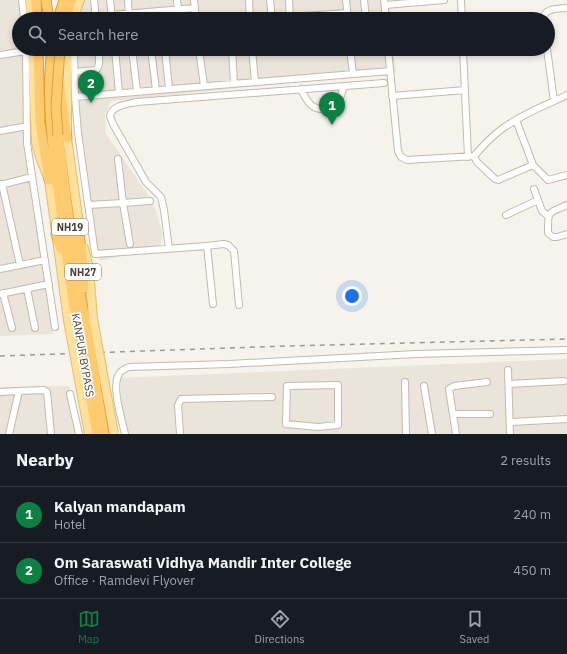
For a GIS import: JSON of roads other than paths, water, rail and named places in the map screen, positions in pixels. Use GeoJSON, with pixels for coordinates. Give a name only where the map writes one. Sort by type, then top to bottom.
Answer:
{"type":"FeatureCollection","features":[{"type":"Feature","properties":{"kind":"highway"},"geometry":{"type":"LineString","coordinates":[[36,0],[37,12]]}},
{"type":"Feature","properties":{"kind":"highway"},"geometry":{"type":"LineString","coordinates":[[46,0],[48,12]]}},
{"type":"Feature","properties":{"kind":"highway"},"geometry":{"type":"LineString","coordinates":[[60,12],[64,0]]}},
{"type":"Feature","properties":{"kind":"highway"},"geometry":{"type":"LineString","coordinates":[[68,12],[71,0]]}},
{"type":"Feature","properties":{"kind":"highway","name":"NH27"},"geometry":{"type":"LineString","coordinates":[[38,56],[39,142],[49,180]]}},
{"type":"Feature","properties":{"kind":"highway","name":"NH19"},"geometry":{"type":"LineString","coordinates":[[52,56],[49,104],[76,273],[80,320]]}},
{"type":"Feature","properties":{"kind":"highway","name":"NH27"},"geometry":{"type":"LineString","coordinates":[[54,56],[67,138]]}},
{"type":"Feature","properties":{"kind":"highway","name":"NH19"},"geometry":{"type":"LineString","coordinates":[[60,56],[55,135],[68,276]]}},
{"type":"Feature","properties":{"kind":"highway","name":"NH27"},"geometry":{"type":"LineString","coordinates":[[78,226],[83,263],[80,320]]}},
{"type":"Feature","properties":{"kind":"highway","name":"NH27"},"geometry":{"type":"LineString","coordinates":[[56,234],[68,276]]}},
{"type":"Feature","properties":{"kind":"highway","name":"KANPUR BYPASS"},"geometry":{"type":"LineString","coordinates":[[68,276],[80,320],[104,434]]}},
{"type":"Feature","properties":{"kind":"highway","name":"KANPUR BYPASS"},"geometry":{"type":"LineString","coordinates":[[80,320],[97,434]]}},
{"type":"Feature","properties":{"kind":"main road"},"geometry":{"type":"LineString","coordinates":[[30,0],[30,12]]}},
{"type":"Feature","properties":{"kind":"main road"},"geometry":{"type":"LineString","coordinates":[[76,12],[80,0]]}},
{"type":"Feature","properties":{"kind":"main road"},"geometry":{"type":"LineString","coordinates":[[29,56],[39,142]]}},
{"type":"Feature","properties":{"kind":"main road"},"geometry":{"type":"LineString","coordinates":[[67,56],[67,138]]}},
{"type":"Feature","properties":{"kind":"main road","name":"NH27"},"geometry":{"type":"LineString","coordinates":[[67,138],[78,226]]}},
{"type":"Feature","properties":{"kind":"main road","name":"NH27"},"geometry":{"type":"LineString","coordinates":[[49,180],[56,234]]}},
{"type":"Feature","properties":{"kind":"main road"},"geometry":{"type":"LineString","coordinates":[[56,234],[114,434]]}},
{"type":"Feature","properties":{"kind":"main road"},"geometry":{"type":"LineString","coordinates":[[80,320],[89,434]]}},
{"type":"Feature","properties":{"kind":"street"},"geometry":{"type":"LineString","coordinates":[[22,0],[23,12]]}},
{"type":"Feature","properties":{"kind":"street"},"geometry":{"type":"LineString","coordinates":[[94,0],[95,12]]}},
{"type":"Feature","properties":{"kind":"street"},"geometry":{"type":"LineString","coordinates":[[110,0],[111,12]]}},
{"type":"Feature","properties":{"kind":"street"},"geometry":{"type":"LineString","coordinates":[[128,0],[129,12]]}},
{"type":"Feature","properties":{"kind":"street"},"geometry":{"type":"LineString","coordinates":[[177,0],[178,10]]}},
{"type":"Feature","properties":{"kind":"street"},"geometry":{"type":"LineString","coordinates":[[194,0],[195,12]]}},
{"type":"Feature","properties":{"kind":"street"},"geometry":{"type":"LineString","coordinates":[[249,0],[250,12]]}},
{"type":"Feature","properties":{"kind":"street"},"geometry":{"type":"LineString","coordinates":[[270,0],[271,12]]}},
{"type":"Feature","properties":{"kind":"street"},"geometry":{"type":"LineString","coordinates":[[288,0],[289,12]]}},
{"type":"Feature","properties":{"kind":"street"},"geometry":{"type":"LineString","coordinates":[[346,0],[347,12]]}},
{"type":"Feature","properties":{"kind":"street"},"geometry":{"type":"LineString","coordinates":[[364,0],[365,12]]}},
{"type":"Feature","properties":{"kind":"street"},"geometry":{"type":"LineString","coordinates":[[385,3],[444,0]]}},
{"type":"Feature","properties":{"kind":"street"},"geometry":{"type":"LineString","coordinates":[[461,0],[462,12]]}},
{"type":"Feature","properties":{"kind":"street"},"geometry":{"type":"LineString","coordinates":[[162,12],[195,8]]}},
{"type":"Feature","properties":{"kind":"street"},"geometry":{"type":"LineString","coordinates":[[546,12],[567,8]]}},
{"type":"Feature","properties":{"kind":"street"},"geometry":{"type":"LineString","coordinates":[[0,55],[12,53]]}},
{"type":"Feature","properties":{"kind":"street"},"geometry":{"type":"LineString","coordinates":[[28,56],[26,126],[32,178],[55,327]]}},
{"type":"Feature","properties":{"kind":"street"},"geometry":{"type":"LineString","coordinates":[[74,56],[75,97],[80,149],[95,254],[228,244],[234,251],[239,305]]}},
{"type":"Feature","properties":{"kind":"street"},"geometry":{"type":"LineString","coordinates":[[75,72],[96,70],[100,66],[99,56]]}},
{"type":"Feature","properties":{"kind":"street"},"geometry":{"type":"LineString","coordinates":[[116,56],[119,93]]}},
{"type":"Feature","properties":{"kind":"street"},"geometry":{"type":"LineString","coordinates":[[133,56],[136,92]]}},
{"type":"Feature","properties":{"kind":"street"},"geometry":{"type":"LineString","coordinates":[[152,56],[156,90]]}},
{"type":"Feature","properties":{"kind":"street"},"geometry":{"type":"LineString","coordinates":[[166,56],[169,89]]}},
{"type":"Feature","properties":{"kind":"street"},"geometry":{"type":"LineString","coordinates":[[200,56],[204,86]]}},
{"type":"Feature","properties":{"kind":"street"},"geometry":{"type":"LineString","coordinates":[[232,56],[234,83]]}},
{"type":"Feature","properties":{"kind":"street"},"geometry":{"type":"LineString","coordinates":[[252,56],[254,82]]}},
{"type":"Feature","properties":{"kind":"street"},"geometry":{"type":"LineString","coordinates":[[351,56],[353,74]]}},
{"type":"Feature","properties":{"kind":"street"},"geometry":{"type":"LineString","coordinates":[[389,56],[398,151],[401,157],[407,160],[471,157],[499,131],[516,120],[567,95]]}},
{"type":"Feature","properties":{"kind":"street"},"geometry":{"type":"LineString","coordinates":[[463,56],[471,157],[498,180],[533,165]]}},
{"type":"Feature","properties":{"kind":"street"},"geometry":{"type":"LineString","coordinates":[[548,56],[554,101]]}},
{"type":"Feature","properties":{"kind":"street"},"geometry":{"type":"LineString","coordinates":[[75,97],[390,71]]}},
{"type":"Feature","properties":{"kind":"street"},"geometry":{"type":"LineString","coordinates":[[169,249],[161,197],[146,182],[113,124],[110,116],[112,110],[117,107],[137,102],[384,83]]}},
{"type":"Feature","properties":{"kind":"street"},"geometry":{"type":"LineString","coordinates":[[301,89],[310,104],[314,107],[322,109],[335,106],[341,96],[344,86]]}},
{"type":"Feature","properties":{"kind":"street"},"geometry":{"type":"LineString","coordinates":[[392,96],[465,90]]}},
{"type":"Feature","properties":{"kind":"street"},"geometry":{"type":"LineString","coordinates":[[516,120],[533,165],[548,180],[567,175]]}},
{"type":"Feature","properties":{"kind":"street"},"geometry":{"type":"LineString","coordinates":[[0,131],[26,126]]}},
{"type":"Feature","properties":{"kind":"street"},"geometry":{"type":"LineString","coordinates":[[118,159],[130,244]]}},
{"type":"Feature","properties":{"kind":"street"},"geometry":{"type":"LineString","coordinates":[[20,265],[1,185],[32,178]]}},
{"type":"Feature","properties":{"kind":"street"},"geometry":{"type":"LineString","coordinates":[[534,189],[542,211],[548,216]]}},
{"type":"Feature","properties":{"kind":"street"},"geometry":{"type":"LineString","coordinates":[[506,215],[538,200]]}},
{"type":"Feature","properties":{"kind":"street"},"geometry":{"type":"LineString","coordinates":[[88,204],[150,201]]}},
{"type":"Feature","properties":{"kind":"street"},"geometry":{"type":"LineString","coordinates":[[567,205],[553,210],[548,216],[548,233],[550,236],[557,237],[567,234]]}},
{"type":"Feature","properties":{"kind":"street"},"geometry":{"type":"LineString","coordinates":[[207,246],[213,304]]}},
{"type":"Feature","properties":{"kind":"street"},"geometry":{"type":"LineString","coordinates":[[0,269],[45,260]]}},
{"type":"Feature","properties":{"kind":"street"},"geometry":{"type":"LineString","coordinates":[[12,328],[2,294],[49,284]]}},
{"type":"Feature","properties":{"kind":"street"},"geometry":{"type":"LineString","coordinates":[[27,289],[35,328]]}},
{"type":"Feature","properties":{"kind":"street"},"geometry":{"type":"LineString","coordinates":[[125,434],[116,388],[118,375],[122,370],[129,367],[229,364],[416,354],[567,350]]}},
{"type":"Feature","properties":{"kind":"street"},"geometry":{"type":"LineString","coordinates":[[508,370],[511,422],[510,434]]}},
{"type":"Feature","properties":{"kind":"street"},"geometry":{"type":"LineString","coordinates":[[509,384],[564,381]]}},
{"type":"Feature","properties":{"kind":"street"},"geometry":{"type":"LineString","coordinates":[[404,382],[406,434]]}},
{"type":"Feature","properties":{"kind":"street"},"geometry":{"type":"LineString","coordinates":[[456,434],[449,392],[450,388],[454,386],[487,382]]}},
{"type":"Feature","properties":{"kind":"street"},"geometry":{"type":"LineString","coordinates":[[338,385],[338,424],[318,426],[286,424],[287,386],[338,385]]}},
{"type":"Feature","properties":{"kind":"street"},"geometry":{"type":"LineString","coordinates":[[424,386],[432,434]]}},
{"type":"Feature","properties":{"kind":"street"},"geometry":{"type":"LineString","coordinates":[[0,392],[44,390],[47,392],[50,434]]}},
{"type":"Feature","properties":{"kind":"street"},"geometry":{"type":"LineString","coordinates":[[9,434],[19,391]]}},
{"type":"Feature","properties":{"kind":"street"},"geometry":{"type":"LineString","coordinates":[[70,394],[79,434]]}},
{"type":"Feature","properties":{"kind":"street"},"geometry":{"type":"LineString","coordinates":[[180,434],[178,405],[181,400],[272,397]]}},
{"type":"Feature","properties":{"kind":"street"},"geometry":{"type":"LineString","coordinates":[[453,414],[490,414]]}},
{"type":"Feature","properties":{"kind":"street"},"geometry":{"type":"LineString","coordinates":[[511,422],[567,419]]}},
{"type":"Feature","properties":{"kind":"street"},"geometry":{"type":"LineString","coordinates":[[318,426],[318,434]]}},
{"type":"Feature","properties":{"kind":"railway"},"geometry":{"type":"LineString","coordinates":[[0,356],[287,346],[567,339]]}},
{"type":"Feature","properties":{"kind":"place","name":"Om Saraswati Vidhya Mandir Inter College"},"geometry":{"type":"Point","coordinates":[91,103]}},
{"type":"Feature","properties":{"kind":"place","name":"Kalyan mandapam"},"geometry":{"type":"Point","coordinates":[332,125]}}]}
